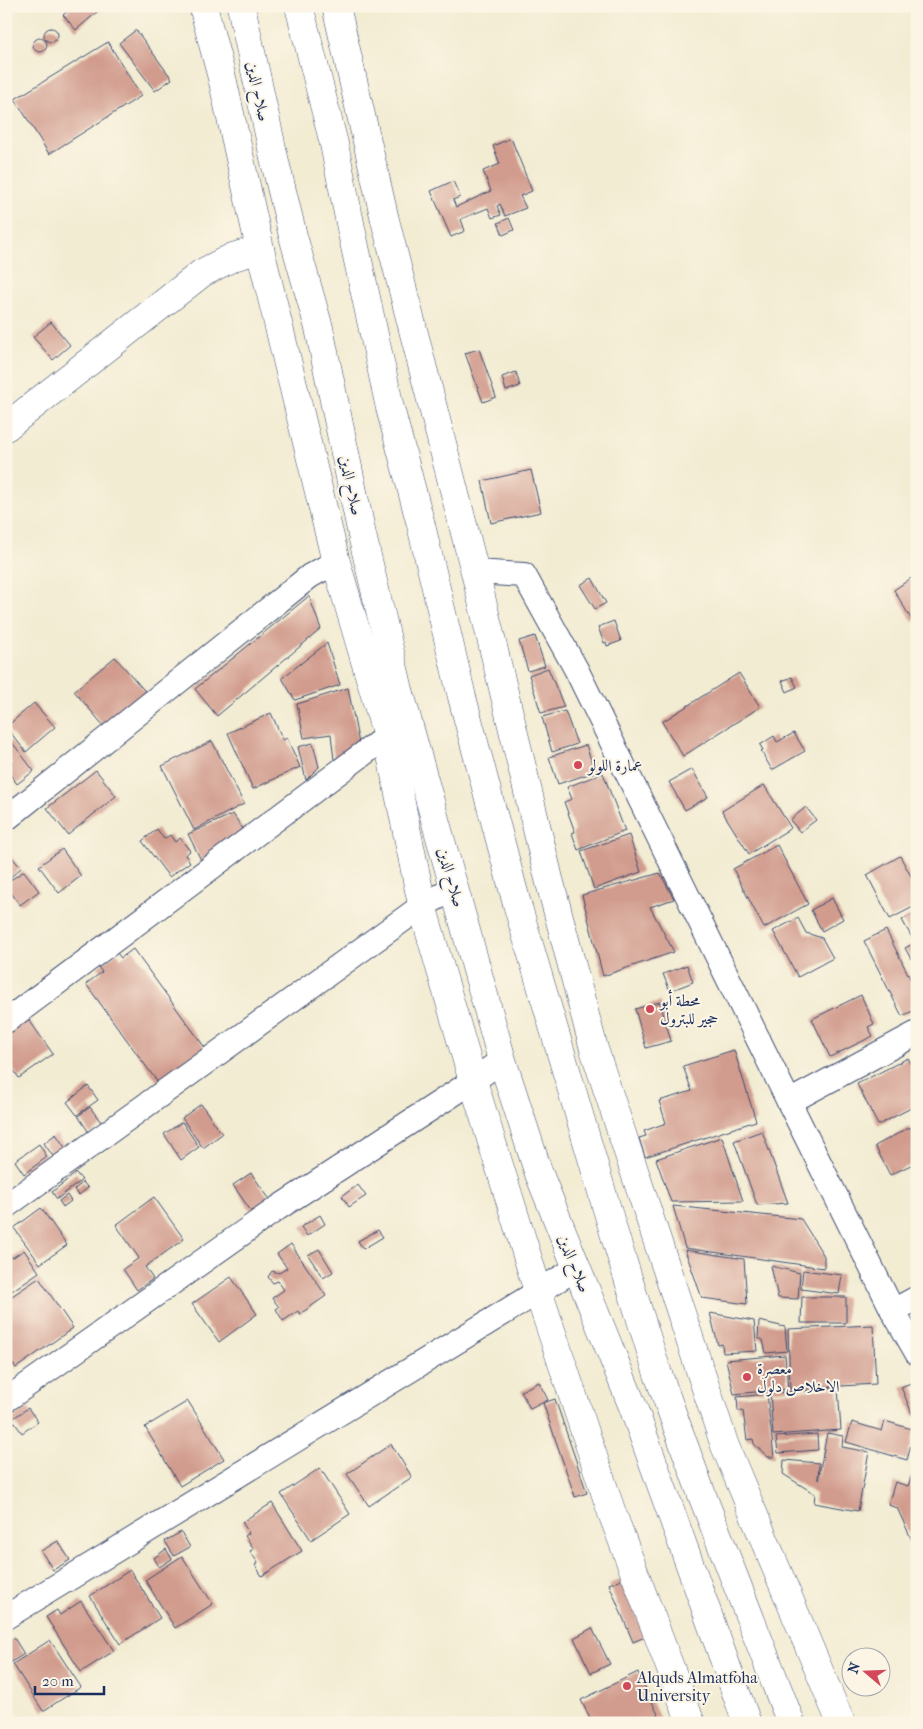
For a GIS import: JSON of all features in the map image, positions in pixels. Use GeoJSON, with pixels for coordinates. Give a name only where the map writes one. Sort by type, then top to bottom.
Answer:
{"type":"FeatureCollection","features":[{"type":"Feature","properties":{"kind":"main road"},"geometry":{"type":"LineString","coordinates":[[203,6],[223,82],[260,249],[336,562],[386,736],[422,906],[473,1081],[538,1291],[612,1513],[691,1723]]}},
{"type":"Feature","properties":{"kind":"main road","name":"صلاح الدين"},"geometry":{"type":"LineString","coordinates":[[241,6],[275,162],[293,236],[319,328],[362,535],[397,680],[502,1060],[539,1174],[633,1408],[747,1723]]}},
{"type":"Feature","properties":{"kind":"main road"},"geometry":{"type":"LineString","coordinates":[[299,6],[334,144],[390,408],[420,521],[462,697],[517,904],[617,1243],[658,1374],[702,1495],[791,1723]]}},
{"type":"Feature","properties":{"kind":"main road"},"geometry":{"type":"LineString","coordinates":[[336,6],[383,212],[475,572],[549,879],[594,1049],[725,1446],[841,1723]]}},
{"type":"Feature","properties":{"kind":"main road"},"geometry":{"type":"LineString","coordinates":[[6,427],[202,273],[233,258],[260,249]]}},
{"type":"Feature","properties":{"kind":"street"},"geometry":{"type":"LineString","coordinates":[[6,819],[310,576],[336,562]]}},
{"type":"Feature","properties":{"kind":"street"},"geometry":{"type":"LineString","coordinates":[[475,572],[524,575],[576,669],[893,1311],[917,1353]]}},
{"type":"Feature","properties":{"kind":"street"},"geometry":{"type":"LineString","coordinates":[[6,1021],[386,736]]}},
{"type":"Feature","properties":{"kind":"street"},"geometry":{"type":"LineString","coordinates":[[6,1206],[422,906],[455,888]]}},
{"type":"Feature","properties":{"kind":"street"},"geometry":{"type":"LineString","coordinates":[[789,1102],[917,1033]]}},
{"type":"Feature","properties":{"kind":"street"},"geometry":{"type":"LineString","coordinates":[[6,1400],[278,1208],[473,1081],[502,1060]]}},
{"type":"Feature","properties":{"kind":"street"},"geometry":{"type":"LineString","coordinates":[[6,1616],[577,1268]]}},
{"type":"Feature","properties":{"kind":"street"},"geometry":{"type":"LineString","coordinates":[[893,1311],[917,1298]]}},
{"type":"Feature","properties":{"kind":"building"},"geometry":{"type":"Polygon","coordinates":[[[73,6],[104,6],[76,30],[63,15],[73,6]]]}},
{"type":"Feature","properties":{"kind":"building"},"geometry":{"type":"Polygon","coordinates":[[[51,28],[56,30],[58,35],[56,40],[51,42],[46,40],[44,35],[46,30],[51,28]]]}},
{"type":"Feature","properties":{"kind":"building"},"geometry":{"type":"Polygon","coordinates":[[[136,30],[172,79],[155,91],[119,43],[136,30]]]}},
{"type":"Feature","properties":{"kind":"building"},"geometry":{"type":"Polygon","coordinates":[[[40,38],[45,40],[47,45],[45,50],[40,52],[35,50],[33,45],[35,40],[40,38]]]}},
{"type":"Feature","properties":{"kind":"building"},"geometry":{"type":"Polygon","coordinates":[[[108,42],[141,96],[49,154],[15,99],[108,42]]]}},
{"type":"Feature","properties":{"kind":"building"},"geometry":{"type":"Polygon","coordinates":[[[511,138],[532,191],[520,196],[526,208],[505,216],[500,204],[497,206],[501,215],[492,218],[488,208],[461,219],[465,231],[451,237],[431,191],[453,181],[460,197],[453,200],[456,207],[491,191],[483,171],[500,164],[493,146],[511,138]]]}},
{"type":"Feature","properties":{"kind":"building"},"geometry":{"type":"Polygon","coordinates":[[[509,218],[514,230],[503,235],[498,223],[509,218]]]}},
{"type":"Feature","properties":{"kind":"building"},"geometry":{"type":"Polygon","coordinates":[[[51,322],[70,345],[53,360],[33,337],[51,322]]]}},
{"type":"Feature","properties":{"kind":"building"},"geometry":{"type":"Polygon","coordinates":[[[479,349],[496,397],[483,402],[465,353],[479,349]]]}},
{"type":"Feature","properties":{"kind":"building"},"geometry":{"type":"Polygon","coordinates":[[[516,372],[520,386],[506,391],[502,377],[516,372]]]}},
{"type":"Feature","properties":{"kind":"building"},"geometry":{"type":"Polygon","coordinates":[[[531,470],[541,512],[491,523],[482,481],[531,470]]]}},
{"type":"Feature","properties":{"kind":"building"},"geometry":{"type":"Polygon","coordinates":[[[917,574],[917,619],[913,622],[894,590],[917,574]]]}},
{"type":"Feature","properties":{"kind":"building"},"geometry":{"type":"Polygon","coordinates":[[[592,578],[606,603],[595,609],[580,585],[592,578]]]}},
{"type":"Feature","properties":{"kind":"building"},"geometry":{"type":"Polygon","coordinates":[[[309,596],[321,629],[217,716],[195,689],[309,596]]]}},
{"type":"Feature","properties":{"kind":"building"},"geometry":{"type":"Polygon","coordinates":[[[614,621],[621,641],[607,646],[598,627],[614,621]]]}},
{"type":"Feature","properties":{"kind":"building"},"geometry":{"type":"Polygon","coordinates":[[[535,636],[545,666],[528,671],[519,641],[535,636]]]}},
{"type":"Feature","properties":{"kind":"building"},"geometry":{"type":"Polygon","coordinates":[[[327,643],[340,685],[295,700],[282,678],[327,643]]]}},
{"type":"Feature","properties":{"kind":"building"},"geometry":{"type":"Polygon","coordinates":[[[115,657],[150,697],[109,732],[74,691],[115,657]]]}},
{"type":"Feature","properties":{"kind":"building"},"geometry":{"type":"Polygon","coordinates":[[[548,668],[564,707],[541,713],[529,675],[548,668]]]}},
{"type":"Feature","properties":{"kind":"building"},"geometry":{"type":"Polygon","coordinates":[[[739,673],[760,707],[683,756],[662,722],[739,673]]]}},
{"type":"Feature","properties":{"kind":"building"},"geometry":{"type":"Polygon","coordinates":[[[792,677],[797,687],[787,692],[782,681],[792,677]]]}},
{"type":"Feature","properties":{"kind":"building"},"geometry":{"type":"Polygon","coordinates":[[[348,688],[359,744],[334,760],[331,734],[304,738],[297,704],[348,688]]]}},
{"type":"Feature","properties":{"kind":"building"},"geometry":{"type":"Polygon","coordinates":[[[34,703],[55,727],[26,752],[6,727],[34,703]]]}},
{"type":"Feature","properties":{"kind":"building"},"geometry":{"type":"Polygon","coordinates":[[[565,711],[577,744],[552,752],[542,717],[565,711]]]}},
{"type":"Feature","properties":{"kind":"building"},"geometry":{"type":"Polygon","coordinates":[[[271,713],[283,740],[287,738],[300,767],[253,789],[228,733],[271,713]]]}},
{"type":"Feature","properties":{"kind":"building"},"geometry":{"type":"Polygon","coordinates":[[[794,733],[805,751],[772,770],[761,751],[763,750],[760,745],[774,736],[777,742],[794,733]]]}},
{"type":"Feature","properties":{"kind":"building"},"geometry":{"type":"Polygon","coordinates":[[[11,741],[34,771],[17,784],[6,769],[12,763],[6,756],[6,745],[11,741]]]}},
{"type":"Feature","properties":{"kind":"building"},"geometry":{"type":"Polygon","coordinates":[[[212,741],[244,804],[194,830],[162,766],[212,741]]]}},
{"type":"Feature","properties":{"kind":"building"},"geometry":{"type":"Polygon","coordinates":[[[313,743],[319,767],[306,780],[298,747],[313,743]]]}},
{"type":"Feature","properties":{"kind":"building"},"geometry":{"type":"Polygon","coordinates":[[[586,745],[595,772],[558,784],[549,757],[586,745]]]}},
{"type":"Feature","properties":{"kind":"building"},"geometry":{"type":"Polygon","coordinates":[[[692,769],[708,797],[685,810],[669,782],[692,769]]]}},
{"type":"Feature","properties":{"kind":"building"},"geometry":{"type":"Polygon","coordinates":[[[96,770],[116,796],[68,835],[47,808],[96,770]]]}},
{"type":"Feature","properties":{"kind":"building"},"geometry":{"type":"Polygon","coordinates":[[[603,773],[625,831],[578,850],[572,833],[575,832],[564,802],[572,799],[567,787],[603,773]]]}},
{"type":"Feature","properties":{"kind":"building"},"geometry":{"type":"Polygon","coordinates":[[[764,785],[791,828],[749,854],[722,811],[764,785]]]}},
{"type":"Feature","properties":{"kind":"building"},"geometry":{"type":"Polygon","coordinates":[[[806,807],[816,820],[800,832],[790,820],[806,807]]]}},
{"type":"Feature","properties":{"kind":"building"},"geometry":{"type":"Polygon","coordinates":[[[233,814],[245,832],[203,864],[188,834],[233,814]]]}},
{"type":"Feature","properties":{"kind":"building"},"geometry":{"type":"Polygon","coordinates":[[[157,829],[164,839],[170,835],[175,842],[180,838],[190,851],[185,855],[190,862],[169,877],[142,841],[157,829]]]}},
{"type":"Feature","properties":{"kind":"building"},"geometry":{"type":"Polygon","coordinates":[[[629,835],[641,872],[594,889],[581,851],[629,835]]]}},
{"type":"Feature","properties":{"kind":"building"},"geometry":{"type":"Polygon","coordinates":[[[777,845],[808,904],[764,928],[733,869],[777,845]]]}},
{"type":"Feature","properties":{"kind":"building"},"geometry":{"type":"Polygon","coordinates":[[[62,849],[81,876],[59,893],[39,866],[62,849]]]}},
{"type":"Feature","properties":{"kind":"building"},"geometry":{"type":"Polygon","coordinates":[[[6,850],[21,868],[6,881],[6,850]]]}},
{"type":"Feature","properties":{"kind":"building"},"geometry":{"type":"Polygon","coordinates":[[[900,856],[917,887],[917,905],[890,919],[867,875],[900,856]]]}},
{"type":"Feature","properties":{"kind":"building"},"geometry":{"type":"Polygon","coordinates":[[[24,871],[39,891],[20,905],[6,886],[6,883],[24,871]]]}},
{"type":"Feature","properties":{"kind":"building"},"geometry":{"type":"Polygon","coordinates":[[[660,873],[674,899],[650,907],[674,952],[603,976],[582,895],[660,873]]]}},
{"type":"Feature","properties":{"kind":"building"},"geometry":{"type":"Polygon","coordinates":[[[832,898],[843,919],[822,931],[811,910],[832,898]]]}},
{"type":"Feature","properties":{"kind":"building"},"geometry":{"type":"Polygon","coordinates":[[[917,912],[917,956],[911,959],[905,948],[915,943],[902,920],[917,912]]]}},
{"type":"Feature","properties":{"kind":"building"},"geometry":{"type":"Polygon","coordinates":[[[798,918],[806,933],[822,938],[833,958],[798,977],[773,931],[798,918]]]}},
{"type":"Feature","properties":{"kind":"building"},"geometry":{"type":"Polygon","coordinates":[[[886,930],[917,992],[917,1009],[902,1016],[864,941],[886,930]]]}},
{"type":"Feature","properties":{"kind":"building"},"geometry":{"type":"Polygon","coordinates":[[[133,949],[206,1049],[159,1084],[86,984],[102,972],[98,967],[117,953],[121,958],[133,949]]]}},
{"type":"Feature","properties":{"kind":"building"},"geometry":{"type":"Polygon","coordinates":[[[687,965],[693,982],[670,991],[663,974],[687,965]]]}},
{"type":"Feature","properties":{"kind":"building"},"geometry":{"type":"Polygon","coordinates":[[[861,995],[874,1024],[868,1027],[873,1036],[830,1057],[812,1019],[861,995]]]}},
{"type":"Feature","properties":{"kind":"building"},"geometry":{"type":"Polygon","coordinates":[[[660,1002],[671,1041],[646,1048],[635,1009],[660,1002]]]}},
{"type":"Feature","properties":{"kind":"building"},"geometry":{"type":"Polygon","coordinates":[[[27,1017],[53,1054],[19,1078],[6,1059],[6,1032],[27,1017]]]}},
{"type":"Feature","properties":{"kind":"building"},"geometry":{"type":"Polygon","coordinates":[[[734,1050],[756,1121],[645,1157],[639,1138],[646,1136],[644,1131],[666,1123],[659,1101],[692,1091],[683,1066],[734,1050]]]}},
{"type":"Feature","properties":{"kind":"building"},"geometry":{"type":"Polygon","coordinates":[[[908,1058],[917,1075],[917,1105],[878,1125],[857,1084],[908,1058]]]}},
{"type":"Feature","properties":{"kind":"building"},"geometry":{"type":"Polygon","coordinates":[[[88,1086],[98,1100],[77,1115],[67,1102],[88,1086]]]}},
{"type":"Feature","properties":{"kind":"building"},"geometry":{"type":"Polygon","coordinates":[[[201,1104],[222,1134],[203,1148],[182,1118],[201,1104]]]}},
{"type":"Feature","properties":{"kind":"building"},"geometry":{"type":"Polygon","coordinates":[[[90,1107],[103,1125],[90,1134],[78,1116],[90,1107]]]}},
{"type":"Feature","properties":{"kind":"building"},"geometry":{"type":"Polygon","coordinates":[[[182,1122],[199,1147],[181,1160],[164,1134],[182,1122]]]}},
{"type":"Feature","properties":{"kind":"building"},"geometry":{"type":"Polygon","coordinates":[[[910,1127],[917,1140],[917,1162],[890,1175],[875,1146],[910,1127]]]}},
{"type":"Feature","properties":{"kind":"building"},"geometry":{"type":"Polygon","coordinates":[[[762,1131],[788,1203],[757,1205],[734,1141],[762,1131]]]}},
{"type":"Feature","properties":{"kind":"building"},"geometry":{"type":"Polygon","coordinates":[[[56,1134],[66,1149],[54,1158],[44,1143],[56,1134]]]}},
{"type":"Feature","properties":{"kind":"building"},"geometry":{"type":"Polygon","coordinates":[[[722,1137],[743,1201],[671,1202],[656,1159],[722,1137]]]}},
{"type":"Feature","properties":{"kind":"building"},"geometry":{"type":"Polygon","coordinates":[[[39,1144],[47,1157],[24,1174],[15,1161],[39,1144]]]}},
{"type":"Feature","properties":{"kind":"building"},"geometry":{"type":"Polygon","coordinates":[[[76,1173],[82,1180],[57,1199],[52,1192],[76,1173]]]}},
{"type":"Feature","properties":{"kind":"building"},"geometry":{"type":"Polygon","coordinates":[[[251,1173],[271,1201],[253,1214],[233,1185],[251,1173]]]}},
{"type":"Feature","properties":{"kind":"building"},"geometry":{"type":"Polygon","coordinates":[[[83,1182],[88,1188],[79,1195],[74,1190],[83,1182]]]}},
{"type":"Feature","properties":{"kind":"building"},"geometry":{"type":"Polygon","coordinates":[[[358,1185],[366,1196],[349,1207],[342,1196],[358,1185]]]}},
{"type":"Feature","properties":{"kind":"building"},"geometry":{"type":"Polygon","coordinates":[[[67,1195],[71,1201],[63,1207],[59,1201],[67,1195]]]}},
{"type":"Feature","properties":{"kind":"building"},"geometry":{"type":"Polygon","coordinates":[[[154,1197],[184,1239],[145,1267],[153,1279],[137,1290],[123,1269],[139,1258],[116,1225],[154,1197]]]}},
{"type":"Feature","properties":{"kind":"building"},"geometry":{"type":"Polygon","coordinates":[[[673,1206],[801,1219],[824,1256],[824,1268],[685,1248],[673,1206]]]}},
{"type":"Feature","properties":{"kind":"building"},"geometry":{"type":"Polygon","coordinates":[[[41,1208],[67,1245],[40,1264],[14,1228],[41,1208]]]}},
{"type":"Feature","properties":{"kind":"building"},"geometry":{"type":"Polygon","coordinates":[[[320,1215],[325,1224],[307,1236],[301,1227],[320,1215]]]}},
{"type":"Feature","properties":{"kind":"building"},"geometry":{"type":"Polygon","coordinates":[[[378,1230],[383,1237],[363,1249],[358,1241],[378,1230]]]}},
{"type":"Feature","properties":{"kind":"building"},"geometry":{"type":"Polygon","coordinates":[[[291,1244],[326,1296],[300,1314],[298,1311],[283,1321],[276,1309],[279,1307],[272,1298],[284,1290],[278,1281],[273,1283],[268,1277],[272,1271],[279,1273],[287,1268],[277,1254],[291,1244]]]}},
{"type":"Feature","properties":{"kind":"building"},"geometry":{"type":"Polygon","coordinates":[[[6,1249],[12,1258],[24,1250],[39,1272],[6,1295],[6,1249]]]}},
{"type":"Feature","properties":{"kind":"building"},"geometry":{"type":"Polygon","coordinates":[[[319,1249],[333,1272],[323,1278],[308,1255],[319,1249]]]}},
{"type":"Feature","properties":{"kind":"building"},"geometry":{"type":"Polygon","coordinates":[[[685,1250],[744,1259],[747,1304],[702,1298],[685,1250]]]}},
{"type":"Feature","properties":{"kind":"building"},"geometry":{"type":"Polygon","coordinates":[[[771,1266],[800,1273],[798,1299],[778,1298],[771,1266]]]}},
{"type":"Feature","properties":{"kind":"building"},"geometry":{"type":"Polygon","coordinates":[[[803,1270],[842,1275],[839,1294],[801,1289],[803,1270]]]}},
{"type":"Feature","properties":{"kind":"building"},"geometry":{"type":"Polygon","coordinates":[[[231,1277],[257,1314],[219,1342],[192,1304],[231,1277]]]}},
{"type":"Feature","properties":{"kind":"building"},"geometry":{"type":"Polygon","coordinates":[[[39,1278],[73,1328],[16,1368],[6,1354],[6,1300],[39,1278]]]}},
{"type":"Feature","properties":{"kind":"building"},"geometry":{"type":"Polygon","coordinates":[[[802,1297],[846,1297],[846,1323],[801,1323],[802,1297]]]}},
{"type":"Feature","properties":{"kind":"building"},"geometry":{"type":"Polygon","coordinates":[[[710,1313],[754,1321],[757,1351],[723,1353],[722,1344],[718,1345],[710,1313]]]}},
{"type":"Feature","properties":{"kind":"building"},"geometry":{"type":"Polygon","coordinates":[[[759,1321],[785,1327],[787,1351],[766,1353],[763,1340],[758,1338],[759,1321]]]}},
{"type":"Feature","properties":{"kind":"building"},"geometry":{"type":"Polygon","coordinates":[[[873,1325],[876,1384],[790,1389],[788,1329],[873,1325]]]}},
{"type":"Feature","properties":{"kind":"building"},"geometry":{"type":"Polygon","coordinates":[[[785,1355],[788,1389],[734,1394],[726,1360],[785,1355]]]}},
{"type":"Feature","properties":{"kind":"building"},"geometry":{"type":"Polygon","coordinates":[[[539,1382],[548,1400],[530,1409],[521,1391],[539,1382]]]}},
{"type":"Feature","properties":{"kind":"building"},"geometry":{"type":"Polygon","coordinates":[[[911,1383],[917,1395],[917,1414],[913,1416],[901,1387],[911,1383]]]}},
{"type":"Feature","properties":{"kind":"building"},"geometry":{"type":"Polygon","coordinates":[[[838,1388],[841,1430],[773,1435],[770,1393],[838,1388]]]}},
{"type":"Feature","properties":{"kind":"building"},"geometry":{"type":"Polygon","coordinates":[[[767,1394],[774,1457],[768,1457],[754,1444],[753,1439],[747,1440],[743,1411],[738,1411],[737,1397],[767,1394]]]}},
{"type":"Feature","properties":{"kind":"building"},"geometry":{"type":"Polygon","coordinates":[[[555,1399],[587,1493],[575,1497],[543,1403],[555,1399]]]}},
{"type":"Feature","properties":{"kind":"building"},"geometry":{"type":"Polygon","coordinates":[[[188,1401],[224,1459],[180,1486],[145,1427],[188,1401]]]}},
{"type":"Feature","properties":{"kind":"building"},"geometry":{"type":"Polygon","coordinates":[[[28,1408],[38,1422],[22,1433],[12,1419],[28,1408]]]}},
{"type":"Feature","properties":{"kind":"building"},"geometry":{"type":"Polygon","coordinates":[[[885,1421],[915,1430],[907,1460],[846,1442],[852,1422],[882,1431],[885,1421]]]}},
{"type":"Feature","properties":{"kind":"building"},"geometry":{"type":"Polygon","coordinates":[[[827,1433],[843,1436],[842,1447],[869,1452],[858,1511],[814,1503],[815,1494],[783,1474],[784,1460],[819,1463],[818,1480],[827,1433]]]}},
{"type":"Feature","properties":{"kind":"building"},"geometry":{"type":"Polygon","coordinates":[[[817,1434],[818,1450],[778,1453],[776,1437],[817,1434]]]}},
{"type":"Feature","properties":{"kind":"building"},"geometry":{"type":"Polygon","coordinates":[[[391,1444],[412,1477],[369,1506],[347,1474],[391,1444]]]}},
{"type":"Feature","properties":{"kind":"building"},"geometry":{"type":"Polygon","coordinates":[[[320,1468],[350,1514],[311,1540],[281,1494],[320,1468]]]}},
{"type":"Feature","properties":{"kind":"building"},"geometry":{"type":"Polygon","coordinates":[[[912,1475],[917,1476],[917,1551],[897,1508],[888,1505],[895,1482],[908,1486],[912,1475]]]}},
{"type":"Feature","properties":{"kind":"building"},"geometry":{"type":"Polygon","coordinates":[[[272,1503],[302,1551],[262,1576],[255,1565],[258,1563],[250,1551],[254,1549],[245,1536],[249,1533],[242,1522],[272,1503]]]}},
{"type":"Feature","properties":{"kind":"building"},"geometry":{"type":"Polygon","coordinates":[[[181,1532],[190,1547],[174,1556],[165,1541],[181,1532]]]}},
{"type":"Feature","properties":{"kind":"building"},"geometry":{"type":"Polygon","coordinates":[[[58,1541],[70,1560],[53,1570],[41,1551],[58,1541]]]}},
{"type":"Feature","properties":{"kind":"building"},"geometry":{"type":"Polygon","coordinates":[[[166,1549],[172,1559],[159,1567],[154,1558],[166,1549]]]}},
{"type":"Feature","properties":{"kind":"building"},"geometry":{"type":"Polygon","coordinates":[[[182,1556],[213,1604],[175,1628],[145,1580],[182,1556]]]}},
{"type":"Feature","properties":{"kind":"building"},"geometry":{"type":"Polygon","coordinates":[[[130,1570],[160,1618],[120,1644],[90,1596],[130,1570]]]}},
{"type":"Feature","properties":{"kind":"building"},"geometry":{"type":"Polygon","coordinates":[[[622,1579],[645,1637],[633,1642],[609,1584],[622,1579]]]}},
{"type":"Feature","properties":{"kind":"building"},"geometry":{"type":"Polygon","coordinates":[[[81,1601],[114,1651],[81,1672],[46,1617],[57,1610],[60,1615],[81,1601]]]}},
{"type":"Feature","properties":{"kind":"building"},"geometry":{"type":"Polygon","coordinates":[[[592,1628],[610,1664],[591,1673],[574,1638],[592,1628]]]}},
{"type":"Feature","properties":{"kind":"building"},"geometry":{"type":"Polygon","coordinates":[[[14,1638],[24,1654],[10,1663],[6,1657],[6,1643],[14,1638]]]}},
{"type":"Feature","properties":{"kind":"building"},"geometry":{"type":"Polygon","coordinates":[[[50,1640],[81,1687],[43,1711],[13,1664],[50,1640]]]}},
{"type":"Feature","properties":{"kind":"building","name":"Alquds Almatfoha University"},"geometry":{"type":"Polygon","coordinates":[[[638,1672],[662,1723],[592,1723],[581,1700],[638,1672]]]}},
{"type":"Feature","properties":{"kind":"place","name":"عمارة اللولو"},"geometry":{"type":"Point","coordinates":[578,765]}},
{"type":"Feature","properties":{"kind":"place","name":"محطة أبو حجير للبترول"},"geometry":{"type":"Point","coordinates":[650,1009]}},
{"type":"Feature","properties":{"kind":"place","name":"معصرة الاخلاص دلول"},"geometry":{"type":"Point","coordinates":[747,1377]}},
{"type":"Feature","properties":{"kind":"place","name":"Alquds Almatfoha University"},"geometry":{"type":"Point","coordinates":[627,1686]}}]}
